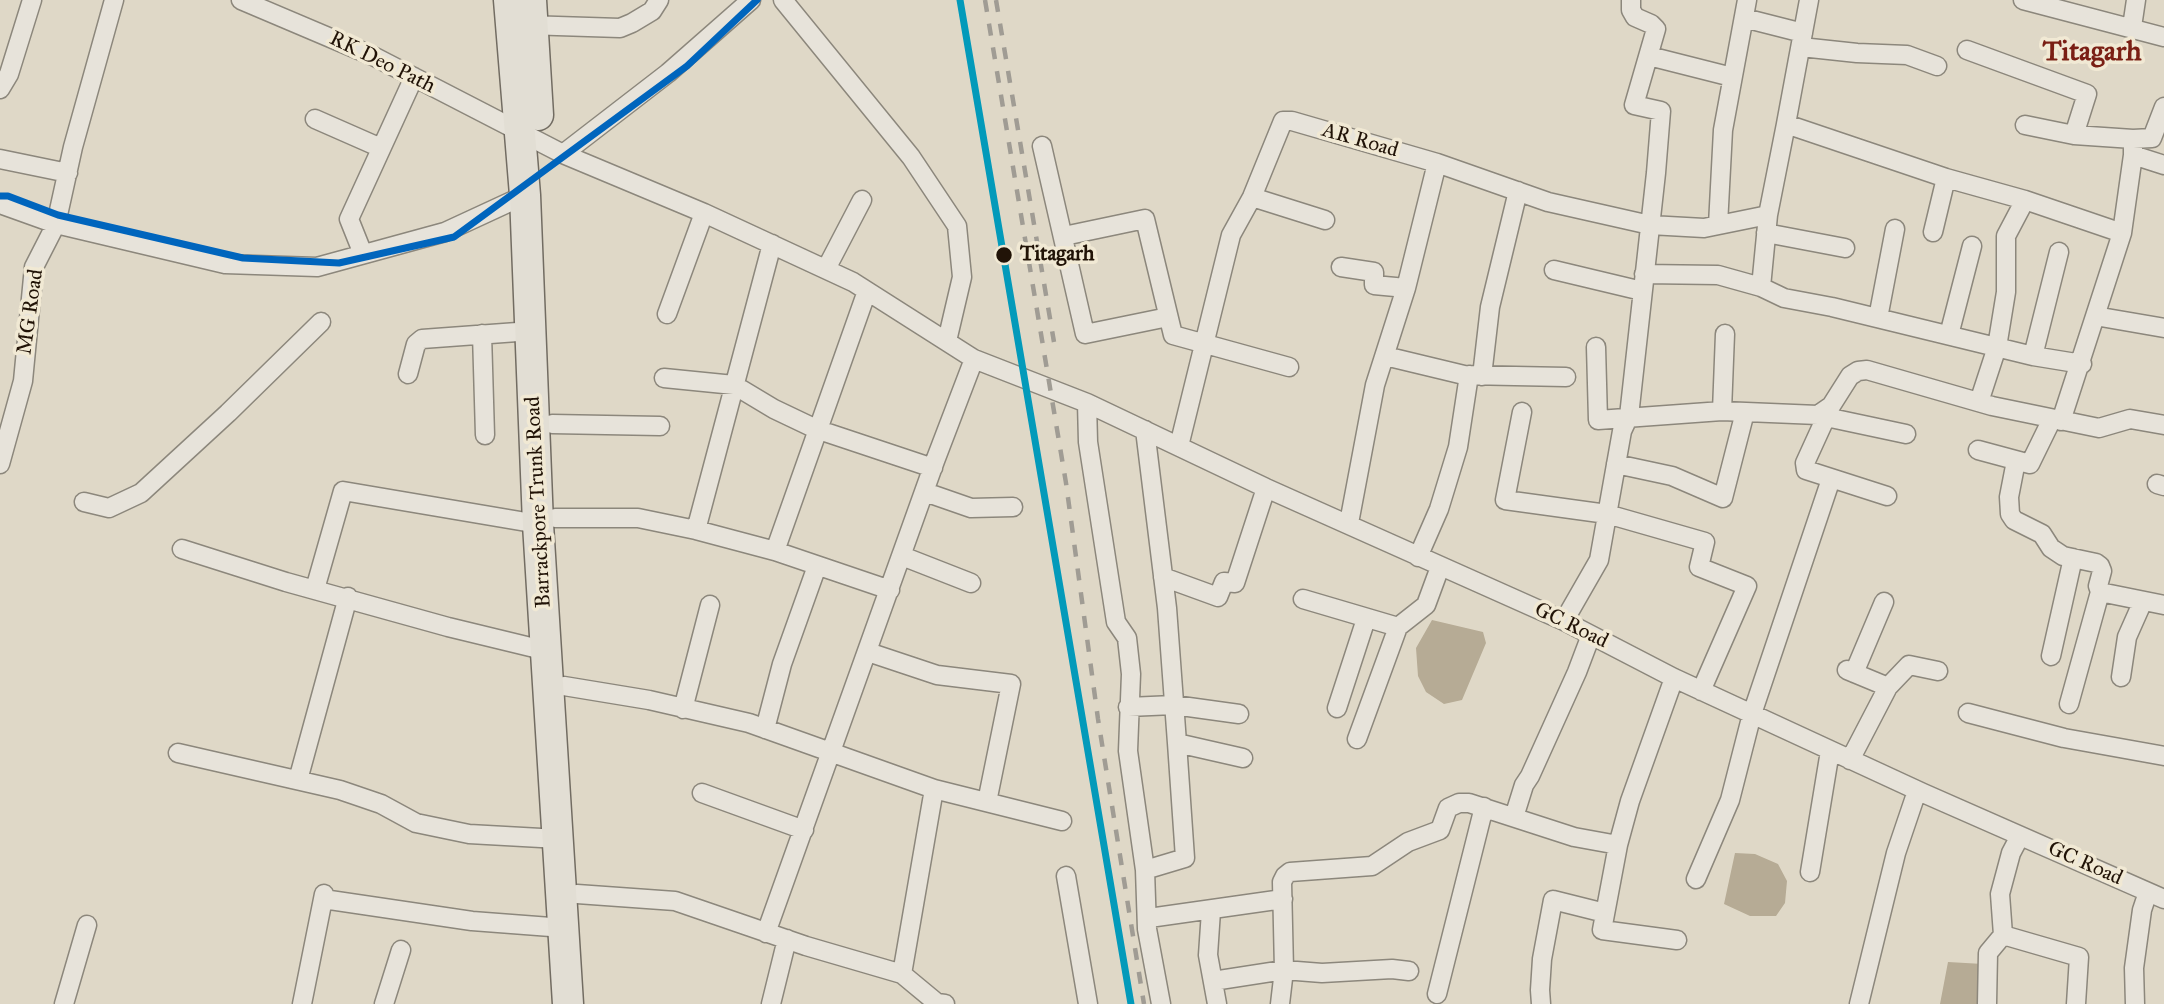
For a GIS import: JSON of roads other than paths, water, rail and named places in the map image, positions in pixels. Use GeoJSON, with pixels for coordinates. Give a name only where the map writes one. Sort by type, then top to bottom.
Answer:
{"type":"FeatureCollection","features":[{"type":"Feature","properties":{"kind":"main road","name":"Barrackpore Trunk Road"},"geometry":{"type":"LineString","coordinates":[[520,12],[541,143],[552,424],[547,521],[547,651],[568,1004]]}},
{"type":"Feature","properties":{"kind":"main road","name":"Barrackpore Trunk Road"},"geometry":{"type":"LineString","coordinates":[[541,143],[525,195],[531,331],[564,686],[582,1004]]}},
{"type":"Feature","properties":{"kind":"street"},"geometry":{"type":"LineString","coordinates":[[0,89],[9,74],[32,0]]}},
{"type":"Feature","properties":{"kind":"street","name":"MG Road"},"geometry":{"type":"LineString","coordinates":[[0,464],[23,381],[34,267],[56,224],[114,0]]}},
{"type":"Feature","properties":{"kind":"street","name":"RK Deo Path"},"geometry":{"type":"LineString","coordinates":[[241,0],[373,56],[541,143],[772,244]]}},
{"type":"Feature","properties":{"kind":"street"},"geometry":{"type":"LineString","coordinates":[[520,12],[620,28],[652,11],[659,0]]}},
{"type":"Feature","properties":{"kind":"street"},"geometry":{"type":"LineString","coordinates":[[541,143],[668,73],[732,7],[751,0]]}},
{"type":"Feature","properties":{"kind":"street"},"geometry":{"type":"LineString","coordinates":[[783,0],[911,157],[957,226],[962,277],[947,341]]}},
{"type":"Feature","properties":{"kind":"street"},"geometry":{"type":"LineString","coordinates":[[1564,621],[1599,560],[1622,431],[1629,416],[1650,225],[1661,111],[1634,105],[1656,29],[1635,16],[1631,10],[1631,0]]}},
{"type":"Feature","properties":{"kind":"street"},"geometry":{"type":"LineString","coordinates":[[1761,287],[1768,215],[1809,0]]}},
{"type":"Feature","properties":{"kind":"street"},"geometry":{"type":"LineString","coordinates":[[2132,27],[2136,0]]}},
{"type":"Feature","properties":{"kind":"street"},"geometry":{"type":"LineString","coordinates":[[2034,2],[2164,37]]}},
{"type":"Feature","properties":{"kind":"street"},"geometry":{"type":"LineString","coordinates":[[1718,225],[1723,130],[1745,9],[1802,40],[1857,54],[1907,55],[1937,66]]}},
{"type":"Feature","properties":{"kind":"street"},"geometry":{"type":"LineString","coordinates":[[1967,50],[2087,94],[2074,135]]}},
{"type":"Feature","properties":{"kind":"street"},"geometry":{"type":"LineString","coordinates":[[1650,56],[1732,77]]}},
{"type":"Feature","properties":{"kind":"street"},"geometry":{"type":"LineString","coordinates":[[363,254],[349,219],[414,77]]}},
{"type":"Feature","properties":{"kind":"street"},"geometry":{"type":"LineString","coordinates":[[2133,147],[2152,138],[2164,107]]}},
{"type":"Feature","properties":{"kind":"street"},"geometry":{"type":"LineString","coordinates":[[315,119],[381,148]]}},
{"type":"Feature","properties":{"kind":"street","name":"AR Road"},"geometry":{"type":"LineString","coordinates":[[1179,446],[1231,235],[1252,197],[1283,121],[1292,121],[1437,163],[1548,202],[1650,225],[1704,228],[1768,215]]}},
{"type":"Feature","properties":{"kind":"street"},"geometry":{"type":"LineString","coordinates":[[1786,124],[1946,178],[2025,200],[2123,233]]}},
{"type":"Feature","properties":{"kind":"street"},"geometry":{"type":"LineString","coordinates":[[2025,125],[2133,147],[2164,165]]}},
{"type":"Feature","properties":{"kind":"street"},"geometry":{"type":"LineString","coordinates":[[1042,146],[1084,334],[1168,317]]}},
{"type":"Feature","properties":{"kind":"street"},"geometry":{"type":"LineString","coordinates":[[1978,450],[2030,464],[2057,420],[2082,364],[2123,233],[2133,147]]}},
{"type":"Feature","properties":{"kind":"street"},"geometry":{"type":"LineString","coordinates":[[0,159],[68,173]]}},
{"type":"Feature","properties":{"kind":"street"},"geometry":{"type":"LineString","coordinates":[[1349,523],[1375,385],[1406,288],[1437,163]]}},
{"type":"Feature","properties":{"kind":"street"},"geometry":{"type":"LineString","coordinates":[[1933,232],[1946,178]]}},
{"type":"Feature","properties":{"kind":"street"},"geometry":{"type":"LineString","coordinates":[[1418,557],[1438,509],[1458,447],[1518,191]]}},
{"type":"Feature","properties":{"kind":"street"},"geometry":{"type":"LineString","coordinates":[[0,204],[56,224],[225,264],[317,267],[445,232],[525,195]]}},
{"type":"Feature","properties":{"kind":"street"},"geometry":{"type":"LineString","coordinates":[[1252,197],[1325,220]]}},
{"type":"Feature","properties":{"kind":"street"},"geometry":{"type":"LineString","coordinates":[[825,269],[862,200]]}},
{"type":"Feature","properties":{"kind":"street"},"geometry":{"type":"LineString","coordinates":[[1979,402],[1997,347],[2006,292],[2006,236],[2025,200]]}},
{"type":"Feature","properties":{"kind":"street"},"geometry":{"type":"LineString","coordinates":[[667,314],[704,213]]}},
{"type":"Feature","properties":{"kind":"street"},"geometry":{"type":"LineString","coordinates":[[1064,236],[1144,219],[1173,335],[1289,367]]}},
{"type":"Feature","properties":{"kind":"street"},"geometry":{"type":"LineString","coordinates":[[1878,318],[1895,229]]}},
{"type":"Feature","properties":{"kind":"street"},"geometry":{"type":"LineString","coordinates":[[1766,233],[1845,248]]}},
{"type":"Feature","properties":{"kind":"street"},"geometry":{"type":"LineString","coordinates":[[696,530],[772,244]]}},
{"type":"Feature","properties":{"kind":"street","name":"GC Road"},"geometry":{"type":"LineString","coordinates":[[772,244],[867,291],[974,359],[1087,403],[1266,488],[1564,621],[1674,678],[1917,791],[2159,892]]}},
{"type":"Feature","properties":{"kind":"street"},"geometry":{"type":"LineString","coordinates":[[1950,335],[1972,246]]}},
{"type":"Feature","properties":{"kind":"street"},"geometry":{"type":"LineString","coordinates":[[2033,356],[2059,252]]}},
{"type":"Feature","properties":{"kind":"street"},"geometry":{"type":"LineString","coordinates":[[1341,267],[1374,272],[1374,285],[1406,288]]}},
{"type":"Feature","properties":{"kind":"street"},"geometry":{"type":"LineString","coordinates":[[1553,270],[1643,283],[1718,275],[1761,287],[1784,298],[2033,356],[2082,364]]}},
{"type":"Feature","properties":{"kind":"street"},"geometry":{"type":"LineString","coordinates":[[775,551],[867,291]]}},
{"type":"Feature","properties":{"kind":"street"},"geometry":{"type":"LineString","coordinates":[[2095,316],[2164,328]]}},
{"type":"Feature","properties":{"kind":"street"},"geometry":{"type":"LineString","coordinates":[[84,502],[109,508],[141,493],[321,322]]}},
{"type":"Feature","properties":{"kind":"street"},"geometry":{"type":"LineString","coordinates":[[408,374],[416,344],[422,339],[531,331]]}},
{"type":"Feature","properties":{"kind":"street"},"geometry":{"type":"LineString","coordinates":[[482,334],[485,435]]}},
{"type":"Feature","properties":{"kind":"street"},"geometry":{"type":"LineString","coordinates":[[1722,411],[1725,334]]}},
{"type":"Feature","properties":{"kind":"street"},"geometry":{"type":"LineString","coordinates":[[1596,347],[1598,420],[1722,411],[1810,416],[1829,412],[1906,434]]}},
{"type":"Feature","properties":{"kind":"street"},"geometry":{"type":"LineString","coordinates":[[1385,356],[1475,375],[1566,377]]}},
{"type":"Feature","properties":{"kind":"street"},"geometry":{"type":"LineString","coordinates":[[766,933],[974,359]]}},
{"type":"Feature","properties":{"kind":"street"},"geometry":{"type":"LineString","coordinates":[[1887,496],[1811,473],[1805,467],[1829,412],[1850,376],[1857,371],[1867,370],[1979,402],[2099,428],[2130,419],[2164,423]]}},
{"type":"Feature","properties":{"kind":"street"},"geometry":{"type":"LineString","coordinates":[[664,378],[734,385],[774,410],[817,429],[933,468]]}},
{"type":"Feature","properties":{"kind":"street"},"geometry":{"type":"LineString","coordinates":[[1087,403],[1088,442],[1116,622],[1127,638],[1131,674],[1128,751],[1145,870],[1149,918],[1147,929],[1161,1004]]}},
{"type":"Feature","properties":{"kind":"street"},"geometry":{"type":"LineString","coordinates":[[1522,412],[1506,500],[1607,514],[1705,542],[1699,567],[1747,586],[1701,691]]}},
{"type":"Feature","properties":{"kind":"street"},"geometry":{"type":"LineString","coordinates":[[1616,464],[1672,476],[1723,498],[1745,412]]}},
{"type":"Feature","properties":{"kind":"street"},"geometry":{"type":"LineString","coordinates":[[552,424],[660,426]]}},
{"type":"Feature","properties":{"kind":"street"},"geometry":{"type":"LineString","coordinates":[[1144,430],[1163,577],[1185,858],[1145,870]]}},
{"type":"Feature","properties":{"kind":"street"},"geometry":{"type":"LineString","coordinates":[[2016,461],[2009,497],[2010,514],[2021,524],[2042,534],[2051,548],[2063,555],[2100,566],[2102,571],[2098,586],[2100,592],[2069,704]]}},
{"type":"Feature","properties":{"kind":"street"},"geometry":{"type":"LineString","coordinates":[[1696,879],[1730,800],[1752,714],[1831,479]]}},
{"type":"Feature","properties":{"kind":"street"},"geometry":{"type":"LineString","coordinates":[[1163,577],[1218,597],[1224,582],[1236,583],[1266,488]]}},
{"type":"Feature","properties":{"kind":"street"},"geometry":{"type":"LineString","coordinates":[[315,589],[344,491],[547,521],[638,518],[775,551],[890,590]]}},
{"type":"Feature","properties":{"kind":"street"},"geometry":{"type":"LineString","coordinates":[[925,492],[971,508],[1013,507]]}},
{"type":"Feature","properties":{"kind":"street"},"geometry":{"type":"LineString","coordinates":[[182,549],[448,627],[547,651]]}},
{"type":"Feature","properties":{"kind":"street"},"geometry":{"type":"LineString","coordinates":[[902,556],[971,583]]}},
{"type":"Feature","properties":{"kind":"street"},"geometry":{"type":"LineString","coordinates":[[2051,656],[2073,558]]}},
{"type":"Feature","properties":{"kind":"street"},"geometry":{"type":"LineString","coordinates":[[765,729],[782,664],[817,566]]}},
{"type":"Feature","properties":{"kind":"street"},"geometry":{"type":"LineString","coordinates":[[1357,739],[1398,627],[1426,604],[1440,566]]}},
{"type":"Feature","properties":{"kind":"street"},"geometry":{"type":"LineString","coordinates":[[2100,592],[2164,605]]}},
{"type":"Feature","properties":{"kind":"street"},"geometry":{"type":"LineString","coordinates":[[299,780],[348,597]]}},
{"type":"Feature","properties":{"kind":"street"},"geometry":{"type":"LineString","coordinates":[[1303,599],[1398,627]]}},
{"type":"Feature","properties":{"kind":"street"},"geometry":{"type":"LineString","coordinates":[[2121,677],[2127,637],[2143,601]]}},
{"type":"Feature","properties":{"kind":"street"},"geometry":{"type":"LineString","coordinates":[[1884,602],[1851,671],[1888,687]]}},
{"type":"Feature","properties":{"kind":"street"},"geometry":{"type":"LineString","coordinates":[[683,709],[710,604]]}},
{"type":"Feature","properties":{"kind":"street"},"geometry":{"type":"LineString","coordinates":[[1337,708],[1366,619]]}},
{"type":"Feature","properties":{"kind":"street"},"geometry":{"type":"LineString","coordinates":[[1514,817],[1524,785],[1546,742],[1591,635]]}},
{"type":"Feature","properties":{"kind":"street"},"geometry":{"type":"LineString","coordinates":[[868,652],[937,675],[1011,684],[987,802]]}},
{"type":"Feature","properties":{"kind":"street"},"geometry":{"type":"LineString","coordinates":[[1850,760],[1888,687],[1909,665],[1938,671]]}},
{"type":"Feature","properties":{"kind":"street"},"geometry":{"type":"LineString","coordinates":[[1674,678],[1630,801],[1618,845],[1602,930],[1677,940]]}},
{"type":"Feature","properties":{"kind":"street"},"geometry":{"type":"LineString","coordinates":[[564,686],[649,700],[765,729],[934,789],[1062,821]]}},
{"type":"Feature","properties":{"kind":"street"},"geometry":{"type":"LineString","coordinates":[[1128,707],[1174,705],[1239,714]]}},
{"type":"Feature","properties":{"kind":"street"},"geometry":{"type":"LineString","coordinates":[[1968,713],[2064,738],[2164,756]]}},
{"type":"Feature","properties":{"kind":"street"},"geometry":{"type":"LineString","coordinates":[[1177,743],[1243,758]]}},
{"type":"Feature","properties":{"kind":"street"},"geometry":{"type":"LineString","coordinates":[[1810,873],[1830,751]]}},
{"type":"Feature","properties":{"kind":"street"},"geometry":{"type":"LineString","coordinates":[[178,753],[340,790],[381,804],[416,823],[469,834],[559,839]]}},
{"type":"Feature","properties":{"kind":"street"},"geometry":{"type":"LineString","coordinates":[[902,974],[934,789]]}},
{"type":"Feature","properties":{"kind":"street"},"geometry":{"type":"LineString","coordinates":[[1858,1004],[1896,853],[1917,791]]}},
{"type":"Feature","properties":{"kind":"street"},"geometry":{"type":"LineString","coordinates":[[702,793],[804,830]]}},
{"type":"Feature","properties":{"kind":"street"},"geometry":{"type":"LineString","coordinates":[[1280,1004],[1284,970],[1282,882],[1290,872],[1372,866],[1408,842],[1440,830],[1448,808],[1459,803],[1469,803],[1574,836],[1618,845]]}},
{"type":"Feature","properties":{"kind":"street"},"geometry":{"type":"LineString","coordinates":[[1437,994],[1484,807]]}},
{"type":"Feature","properties":{"kind":"street"},"geometry":{"type":"LineString","coordinates":[[1987,1004],[1989,953],[2003,935],[2000,894],[2011,853],[2020,836]]}},
{"type":"Feature","properties":{"kind":"street"},"geometry":{"type":"LineString","coordinates":[[1066,876],[1087,1004]]}},
{"type":"Feature","properties":{"kind":"street"},"geometry":{"type":"LineString","coordinates":[[2136,1004],[2134,968],[2142,910],[2159,892]]}},
{"type":"Feature","properties":{"kind":"street"},"geometry":{"type":"LineString","coordinates":[[576,894],[675,901],[766,933],[902,974],[937,1003],[946,1004]]}},
{"type":"Feature","properties":{"kind":"street"},"geometry":{"type":"LineString","coordinates":[[302,1004],[324,897],[472,921],[564,928]]}},
{"type":"Feature","properties":{"kind":"street"},"geometry":{"type":"LineString","coordinates":[[1149,918],[1283,900]]}},
{"type":"Feature","properties":{"kind":"street"},"geometry":{"type":"LineString","coordinates":[[1541,1004],[1542,959],[1553,900],[1605,912]]}},
{"type":"Feature","properties":{"kind":"street"},"geometry":{"type":"LineString","coordinates":[[1211,911],[1208,955],[1217,1004]]}},
{"type":"Feature","properties":{"kind":"street"},"geometry":{"type":"LineString","coordinates":[[64,1004],[87,925]]}},
{"type":"Feature","properties":{"kind":"street"},"geometry":{"type":"LineString","coordinates":[[2003,935],[2079,957],[2076,1004]]}},
{"type":"Feature","properties":{"kind":"street"},"geometry":{"type":"LineString","coordinates":[[771,1004],[787,939]]}},
{"type":"Feature","properties":{"kind":"street"},"geometry":{"type":"LineString","coordinates":[[384,1004],[401,950]]}},
{"type":"Feature","properties":{"kind":"street"},"geometry":{"type":"LineString","coordinates":[[1213,981],[1284,970],[1322,973],[1409,971]]}},
{"type":"Feature","properties":{"kind":"railway"},"geometry":{"type":"LineString","coordinates":[[0,196],[8,196],[58,215],[243,258],[339,263],[454,237],[687,66],[757,0]]}},
{"type":"Feature","properties":{"kind":"railway"},"geometry":{"type":"LineString","coordinates":[[985,0],[1066,483],[1098,719],[1144,1004]]}},
{"type":"Feature","properties":{"kind":"railway"},"geometry":{"type":"LineString","coordinates":[[996,0],[1054,342]]}},
{"type":"Feature","properties":{"kind":"place","name":"Titagarh"},"geometry":{"type":"Point","coordinates":[1004,255]}},
{"type":"Feature","properties":{"kind":"district","name":"Titagarh"},"geometry":{"type":"Point","coordinates":[2092,53]}}]}
